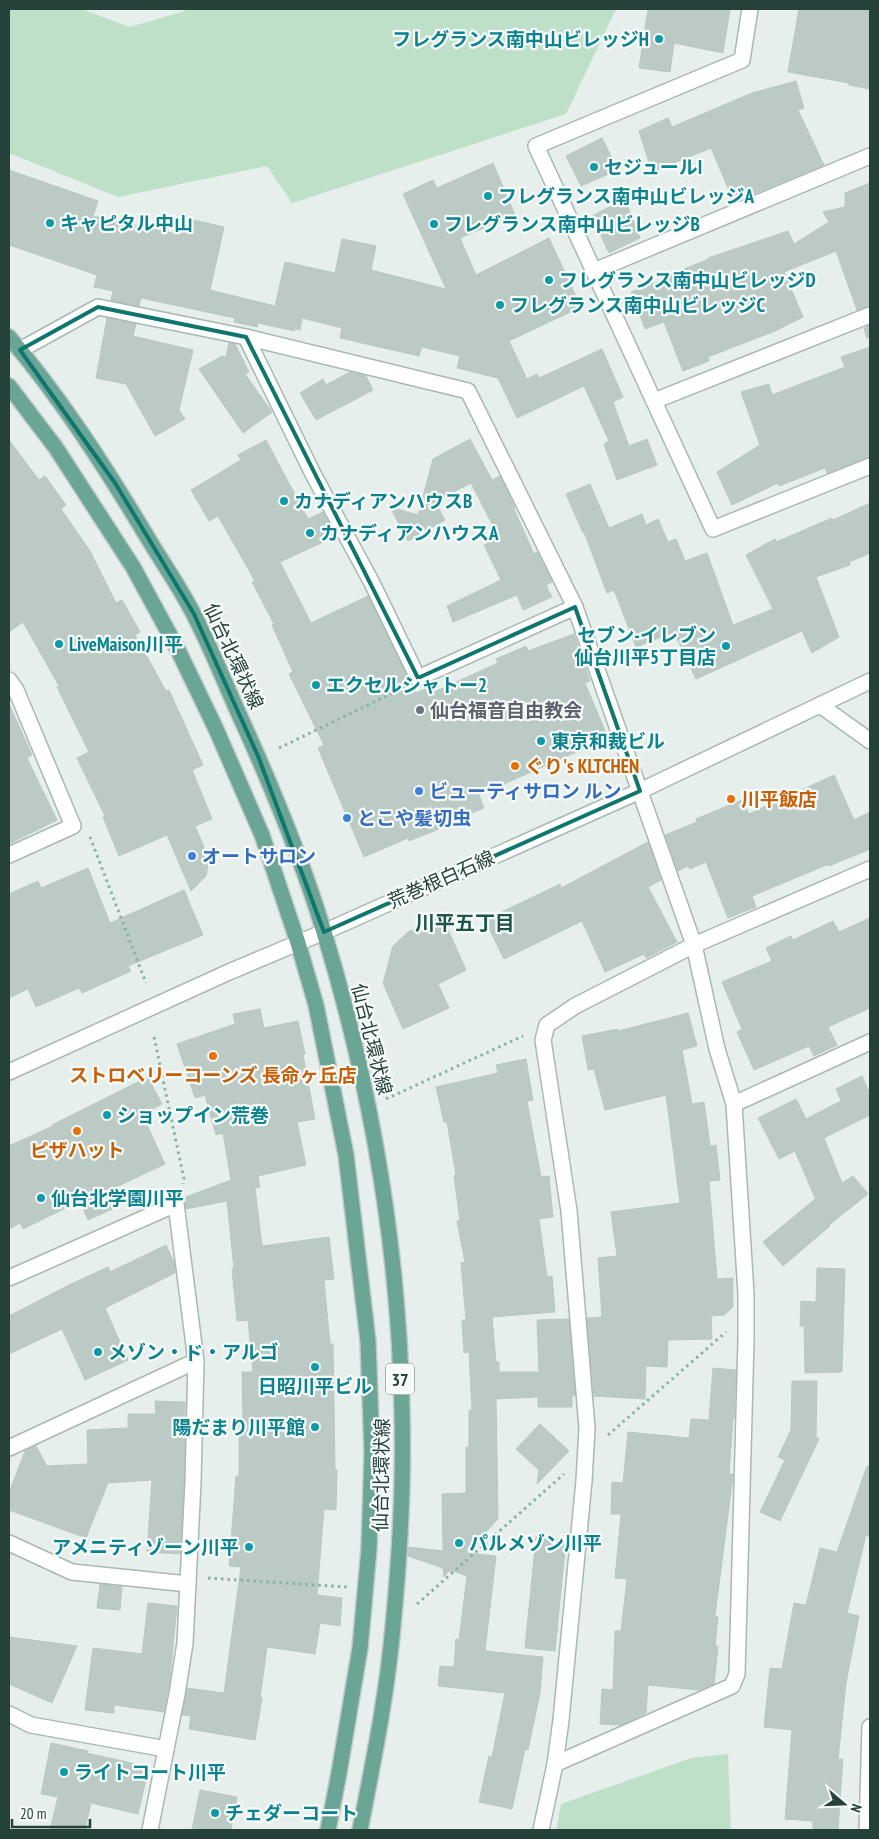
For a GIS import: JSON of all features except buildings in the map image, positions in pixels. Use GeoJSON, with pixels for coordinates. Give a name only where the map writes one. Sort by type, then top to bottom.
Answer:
{"type":"FeatureCollection","features":[{"type":"Feature","properties":{"kind":"main road","name":"仙台北環状線"},"geometry":{"type":"LineString","coordinates":[[9,337],[70,416],[115,483],[194,614],[258,756],[298,856],[324,932],[372,1120],[388,1229],[398,1318],[402,1411],[401,1514],[393,1629],[380,1727],[360,1830]]}},
{"type":"Feature","properties":{"kind":"main road","name":"仙台北環状線"},"geometry":{"type":"LineString","coordinates":[[9,386],[56,448],[128,559],[177,648],[216,729],[262,835],[298,943],[316,1005],[346,1155],[368,1341],[372,1452],[369,1549],[360,1648],[328,1830]]}},
{"type":"Feature","properties":{"kind":"street"},"geometry":{"type":"LineString","coordinates":[[750,9],[742,60],[536,146],[713,529],[870,466]]}},
{"type":"Feature","properties":{"kind":"street"},"geometry":{"type":"LineString","coordinates":[[594,271],[870,156]]}},
{"type":"Feature","properties":{"kind":"street"},"geometry":{"type":"LineString","coordinates":[[20,350],[98,307],[246,337],[468,391],[575,607],[694,945],[717,1048],[734,1104],[745,1284],[746,1340],[737,1674],[732,1686],[554,1764]]}},
{"type":"Feature","properties":{"kind":"street"},"geometry":{"type":"LineString","coordinates":[[654,401],[870,315]]}},
{"type":"Feature","properties":{"kind":"street"},"geometry":{"type":"LineString","coordinates":[[246,337],[313,474],[372,583],[418,678],[575,607]]}},
{"type":"Feature","properties":{"kind":"street","name":"荒巻根白石線"},"geometry":{"type":"LineString","coordinates":[[9,1072],[229,972],[324,932],[640,791],[870,681]]}},
{"type":"Feature","properties":{"kind":"street"},"geometry":{"type":"LineString","coordinates":[[9,856],[73,826],[11,688]]}},
{"type":"Feature","properties":{"kind":"street"},"geometry":{"type":"LineString","coordinates":[[820,706],[870,741]]}},
{"type":"Feature","properties":{"kind":"street"},"geometry":{"type":"LineString","coordinates":[[541,1830],[561,1720],[587,1428],[569,1211],[544,1040],[547,1025],[575,1006],[694,945],[870,869]]}},
{"type":"Feature","properties":{"kind":"street"},"geometry":{"type":"LineString","coordinates":[[734,1104],[870,1042]]}},
{"type":"Feature","properties":{"kind":"street"},"geometry":{"type":"LineString","coordinates":[[9,1278],[176,1204],[196,1361],[193,1482],[185,1643],[150,1830]]}},
{"type":"Feature","properties":{"kind":"street"},"geometry":{"type":"LineString","coordinates":[[9,1448],[196,1361]]}},
{"type":"Feature","properties":{"kind":"street"},"geometry":{"type":"LineString","coordinates":[[9,1542],[72,1572],[188,1580]]}},
{"type":"Feature","properties":{"kind":"street"},"geometry":{"type":"LineString","coordinates":[[9,1714],[31,1725],[166,1749]]}},
{"type":"Feature","properties":{"kind":"street"},"geometry":{"type":"LineString","coordinates":[[867,1830],[870,1727]]}},
{"type":"Feature","properties":{"kind":"path"},"geometry":{"type":"LineString","coordinates":[[279,748],[411,684],[418,678]]}},
{"type":"Feature","properties":{"kind":"path"},"geometry":{"type":"LineString","coordinates":[[73,826],[90,837],[146,983]]}},
{"type":"Feature","properties":{"kind":"path"},"geometry":{"type":"LineString","coordinates":[[386,1099],[547,1025]]}},
{"type":"Feature","properties":{"kind":"path"},"geometry":{"type":"LineString","coordinates":[[154,1037],[184,1179],[176,1204]]}},
{"type":"Feature","properties":{"kind":"path"},"geometry":{"type":"LineString","coordinates":[[188,1580],[347,1587]]}},
{"type":"Feature","properties":{"kind":"highlighted area"},"geometry":{"type":"Polygon","coordinates":[[[98,307],[246,337],[418,678],[575,607],[640,791],[324,932],[258,756],[194,614],[115,483],[20,350],[98,307]]]}},
{"type":"Feature","properties":{"kind":"green space"},"geometry":{"type":"Polygon","coordinates":[[[9,9],[81,9],[130,27],[191,9],[616,9],[566,114],[292,203],[267,166],[118,197],[9,153],[9,9]]]}},
{"type":"Feature","properties":{"kind":"green space"},"geometry":{"type":"Polygon","coordinates":[[[728,1754],[731,1830],[556,1830],[561,1804],[691,1758],[728,1754]]]}},
{"type":"Feature","properties":{"kind":"place","name":"フレグランス南中山ビレッジH"},"geometry":{"type":"Point","coordinates":[659,39]}},
{"type":"Feature","properties":{"kind":"place","name":"セジュールI"},"geometry":{"type":"Point","coordinates":[594,167]}},
{"type":"Feature","properties":{"kind":"place","name":"フレグランス南中山ビレッジA"},"geometry":{"type":"Point","coordinates":[488,196]}},
{"type":"Feature","properties":{"kind":"place","name":"キャピタル中山"},"geometry":{"type":"Point","coordinates":[50,223]}},
{"type":"Feature","properties":{"kind":"place","name":"フレグランス南中山ビレッジB"},"geometry":{"type":"Point","coordinates":[434,224]}},
{"type":"Feature","properties":{"kind":"place","name":"フレグランス南中山ビレッジD"},"geometry":{"type":"Point","coordinates":[549,280]}},
{"type":"Feature","properties":{"kind":"place","name":"フレグランス南中山ビレッジC"},"geometry":{"type":"Point","coordinates":[500,305]}},
{"type":"Feature","properties":{"kind":"place","name":"カナディアンハウスB"},"geometry":{"type":"Point","coordinates":[284,501]}},
{"type":"Feature","properties":{"kind":"place","name":"カナディアンハウスA"},"geometry":{"type":"Point","coordinates":[310,533]}},
{"type":"Feature","properties":{"kind":"place","name":"LiveMaison川平"},"geometry":{"type":"Point","coordinates":[59,644]}},
{"type":"Feature","properties":{"kind":"place","name":"セブン-イレブン 仙台川平5丁目店"},"geometry":{"type":"Point","coordinates":[726,646]}},
{"type":"Feature","properties":{"kind":"place","name":"エクセルシャトー2"},"geometry":{"type":"Point","coordinates":[316,685]}},
{"type":"Feature","properties":{"kind":"place","name":"仙台福音自由教会"},"geometry":{"type":"Point","coordinates":[420,710]}},
{"type":"Feature","properties":{"kind":"place","name":"東京和裁ビル"},"geometry":{"type":"Point","coordinates":[541,741]}},
{"type":"Feature","properties":{"kind":"place","name":"ぐり's KLTCHEN"},"geometry":{"type":"Point","coordinates":[515,766]}},
{"type":"Feature","properties":{"kind":"place","name":"ビューティサロン ルン"},"geometry":{"type":"Point","coordinates":[419,791]}},
{"type":"Feature","properties":{"kind":"place","name":"川平飯店"},"geometry":{"type":"Point","coordinates":[731,799]}},
{"type":"Feature","properties":{"kind":"place","name":"とこや髪切虫"},"geometry":{"type":"Point","coordinates":[347,818]}},
{"type":"Feature","properties":{"kind":"place","name":"オートサロン"},"geometry":{"type":"Point","coordinates":[192,856]}},
{"type":"Feature","properties":{"kind":"place","name":"ストロベリーコーンズ 長命ヶ丘店"},"geometry":{"type":"Point","coordinates":[213,1056]}},
{"type":"Feature","properties":{"kind":"place","name":"ショップイン荒巻"},"geometry":{"type":"Point","coordinates":[107,1115]}},
{"type":"Feature","properties":{"kind":"place","name":"ピザハット"},"geometry":{"type":"Point","coordinates":[77,1131]}},
{"type":"Feature","properties":{"kind":"place","name":"仙台北学園川平"},"geometry":{"type":"Point","coordinates":[41,1198]}},
{"type":"Feature","properties":{"kind":"place","name":"メゾン・ド・アルゴ"},"geometry":{"type":"Point","coordinates":[98,1352]}},
{"type":"Feature","properties":{"kind":"place","name":"日昭川平ビル"},"geometry":{"type":"Point","coordinates":[315,1367]}},
{"type":"Feature","properties":{"kind":"place","name":"陽だまり川平館"},"geometry":{"type":"Point","coordinates":[315,1427]}},
{"type":"Feature","properties":{"kind":"place","name":"パルメゾン川平"},"geometry":{"type":"Point","coordinates":[459,1543]}},
{"type":"Feature","properties":{"kind":"place","name":"アメニティゾーン川平"},"geometry":{"type":"Point","coordinates":[249,1547]}},
{"type":"Feature","properties":{"kind":"place","name":"ライトコート川平"},"geometry":{"type":"Point","coordinates":[64,1772]}},
{"type":"Feature","properties":{"kind":"place","name":"チェダーコート"},"geometry":{"type":"Point","coordinates":[215,1813]}},
{"type":"Feature","properties":{"kind":"district","name":"川平五丁目"},"geometry":{"type":"Point","coordinates":[465,923]}}]}
